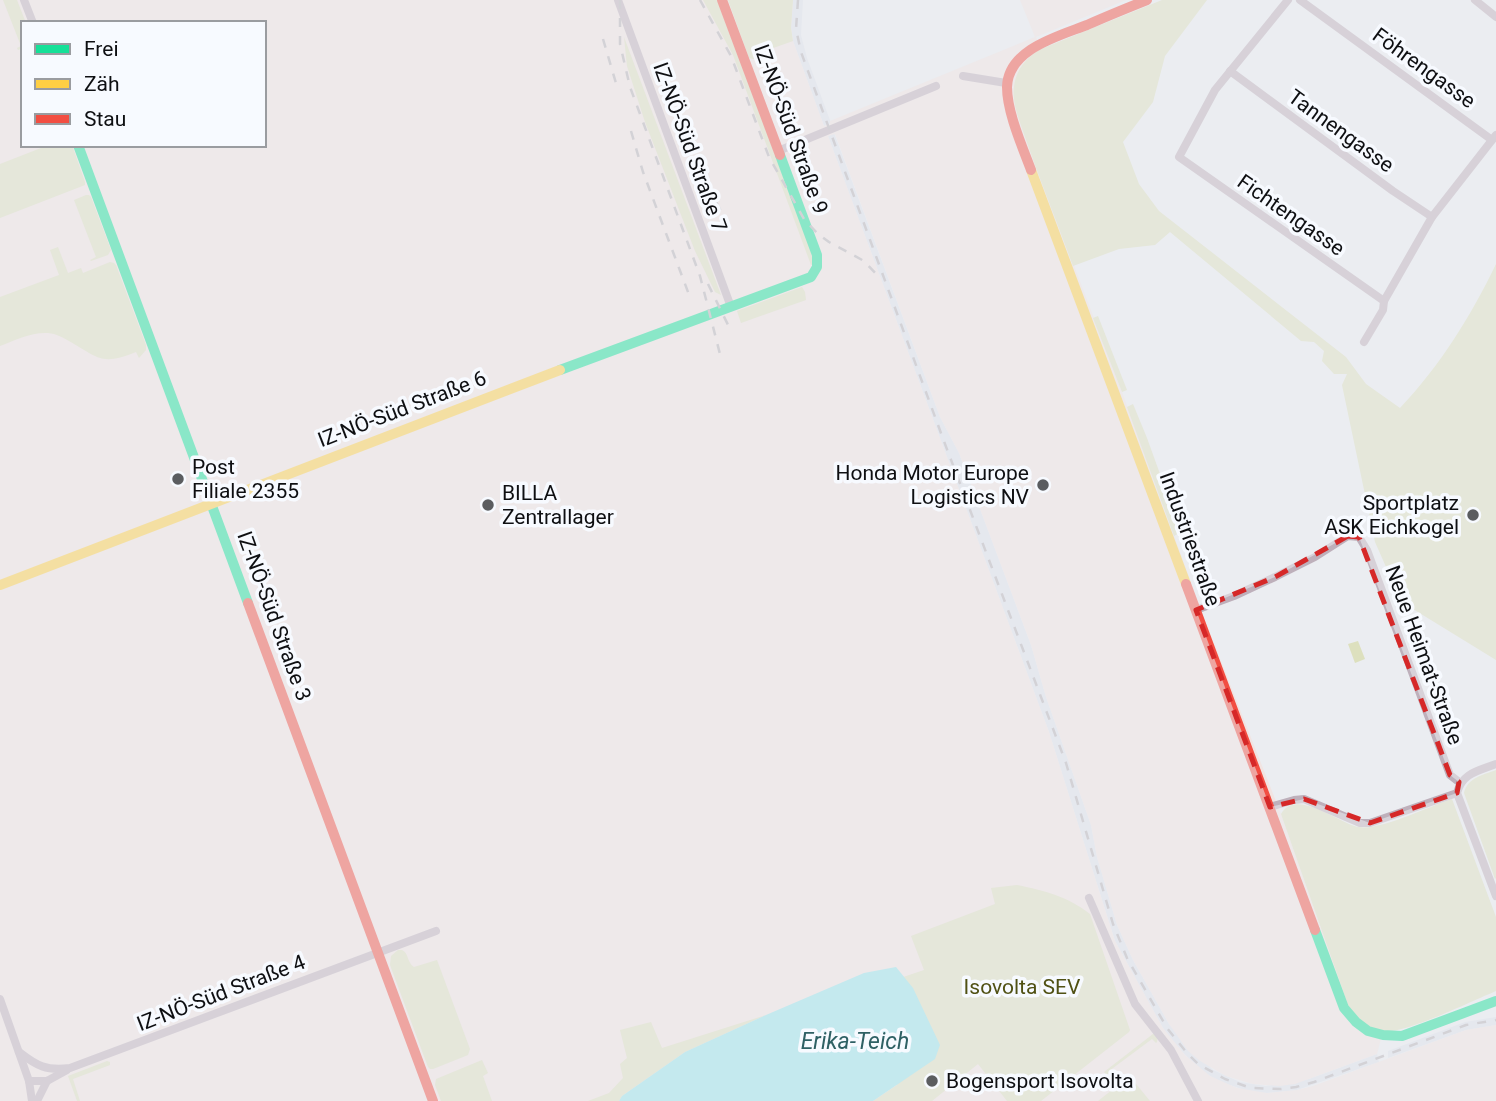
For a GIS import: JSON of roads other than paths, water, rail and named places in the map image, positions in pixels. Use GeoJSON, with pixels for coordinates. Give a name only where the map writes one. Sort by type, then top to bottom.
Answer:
{"type":"FeatureCollection","features":[{"type":"Feature","properties":{"kind":"street"},"geometry":{"type":"LineString","coordinates":[[24,0],[32,21]]}},
{"type":"Feature","properties":{"kind":"street","name":"IZ-NÖ-Süd Straße 7"},"geometry":{"type":"LineString","coordinates":[[618,0],[731,307]]}},
{"type":"Feature","properties":{"kind":"street","name":"IZ-NÖ-Süd Straße 9"},"geometry":{"type":"LineString","coordinates":[[722,0],[817,255],[817,271]]}},
{"type":"Feature","properties":{"kind":"street"},"geometry":{"type":"LineString","coordinates":[[964,76],[1006,83],[1012,68],[1024,54],[1040,44],[1147,0]]}},
{"type":"Feature","properties":{"kind":"street"},"geometry":{"type":"LineString","coordinates":[[1230,71],[1288,0]]}},
{"type":"Feature","properties":{"kind":"street","name":"Föhrengasse"},"geometry":{"type":"LineString","coordinates":[[1300,0],[1494,137]]}},
{"type":"Feature","properties":{"kind":"street"},"geometry":{"type":"LineString","coordinates":[[1475,0],[1496,17]]}},
{"type":"Feature","properties":{"kind":"street","name":"Fichtengasse"},"geometry":{"type":"LineString","coordinates":[[1230,71],[1215,90],[1179,157],[1384,302]]}},
{"type":"Feature","properties":{"kind":"street","name":"Tannengasse"},"geometry":{"type":"LineString","coordinates":[[1230,71],[1432,217]]}},
{"type":"Feature","properties":{"kind":"street","name":"Industriestraße"},"geometry":{"type":"LineString","coordinates":[[1006,83],[1007,100],[1030,167],[1344,1007],[1352,1019],[1364,1029],[1387,1037],[1402,1036],[1496,1001]]}},
{"type":"Feature","properties":{"kind":"street"},"geometry":{"type":"LineString","coordinates":[[778,151],[936,86]]}},
{"type":"Feature","properties":{"kind":"street"},"geometry":{"type":"LineString","coordinates":[[1364,342],[1432,217],[1494,137]]}},
{"type":"Feature","properties":{"kind":"street","name":"IZ-NÖ-Süd Straße 3"},"geometry":{"type":"LineString","coordinates":[[79,147],[433,1101]]}},
{"type":"Feature","properties":{"kind":"street","name":"IZ-NÖ-Süd Straße 6"},"geometry":{"type":"LineString","coordinates":[[0,584],[731,307],[811,276],[817,271]]}},
{"type":"Feature","properties":{"kind":"street","name":"Neue Heimat-Straße"},"geometry":{"type":"LineString","coordinates":[[1196,610],[1275,577],[1315,557],[1348,536],[1359,537],[1367,550],[1450,775],[1459,782]]}},
{"type":"Feature","properties":{"kind":"street"},"geometry":{"type":"LineString","coordinates":[[1496,764],[1468,775],[1459,782],[1457,793],[1496,896]]}},
{"type":"Feature","properties":{"kind":"street"},"geometry":{"type":"LineString","coordinates":[[1270,807],[1304,799],[1360,823],[1370,823],[1457,793]]}},
{"type":"Feature","properties":{"kind":"street"},"geometry":{"type":"LineString","coordinates":[[1088,898],[1135,1004],[1171,1050],[1198,1101]]}},
{"type":"Feature","properties":{"kind":"street","name":"IZ-NÖ-Süd Straße 4"},"geometry":{"type":"LineString","coordinates":[[53,1070],[70,1068],[436,931]]}},
{"type":"Feature","properties":{"kind":"street"},"geometry":{"type":"LineString","coordinates":[[0,999],[29,1082],[32,1101]]}},
{"type":"Feature","properties":{"kind":"street"},"geometry":{"type":"LineString","coordinates":[[19,1052],[33,1063],[53,1070]]}},
{"type":"Feature","properties":{"kind":"street"},"geometry":{"type":"LineString","coordinates":[[29,1082],[47,1081],[70,1068]]}},
{"type":"Feature","properties":{"kind":"street"},"geometry":{"type":"LineString","coordinates":[[29,1082],[53,1070]]}},
{"type":"Feature","properties":{"kind":"street"},"geometry":{"type":"LineString","coordinates":[[37,1101],[47,1081]]}},
{"type":"Feature","properties":{"kind":"water","name":"Erika-Teich"},"geometry":{"type":"Polygon","coordinates":[[[896,967],[913,988],[940,1045],[935,1059],[873,1101],[619,1101],[622,1096],[685,1052],[864,973],[896,967]]]}},
{"type":"Feature","properties":{"kind":"railway"},"geometry":{"type":"LineString","coordinates":[[620,0],[620,44],[630,87],[700,276],[721,358]]}},
{"type":"Feature","properties":{"kind":"railway"},"geometry":{"type":"LineString","coordinates":[[700,0],[731,56],[769,157],[804,219],[829,242],[864,261],[879,277]]}},
{"type":"Feature","properties":{"kind":"railway"},"geometry":{"type":"LineString","coordinates":[[798,0],[796,29],[801,52],[1066,763],[1113,924],[1127,958],[1167,1028],[1198,1064],[1225,1079],[1251,1088],[1281,1089],[1314,1082],[1466,1025],[1496,1020]]}},
{"type":"Feature","properties":{"kind":"railway"},"geometry":{"type":"LineString","coordinates":[[603,39],[618,90]]}},
{"type":"Feature","properties":{"kind":"railway"},"geometry":{"type":"LineString","coordinates":[[631,131],[643,172],[691,300]]}},
{"type":"Feature","properties":{"kind":"railway"},"geometry":{"type":"LineString","coordinates":[[708,186],[729,227]]}},
{"type":"Feature","properties":{"kind":"railway"},"geometry":{"type":"LineString","coordinates":[[708,284],[731,331]]}},
{"type":"Feature","properties":{"kind":"place","name":"Post Filiale 2355"},"geometry":{"type":"Point","coordinates":[178,479]}},
{"type":"Feature","properties":{"kind":"place","name":"Honda Motor Europe Logistics NV"},"geometry":{"type":"Point","coordinates":[1043,485]}},
{"type":"Feature","properties":{"kind":"place","name":"BILLA Zentrallager"},"geometry":{"type":"Point","coordinates":[488,505]}},
{"type":"Feature","properties":{"kind":"place","name":"Sportplatz ASK Eichkogel"},"geometry":{"type":"Point","coordinates":[1473,515]}},
{"type":"Feature","properties":{"kind":"place","name":"Bogensport Isovolta"},"geometry":{"type":"Point","coordinates":[932,1081]}},
{"type":"Feature","properties":{"kind":"park label","name":"Isovolta SEV"},"geometry":{"type":"Point","coordinates":[1022,987]}}]}
